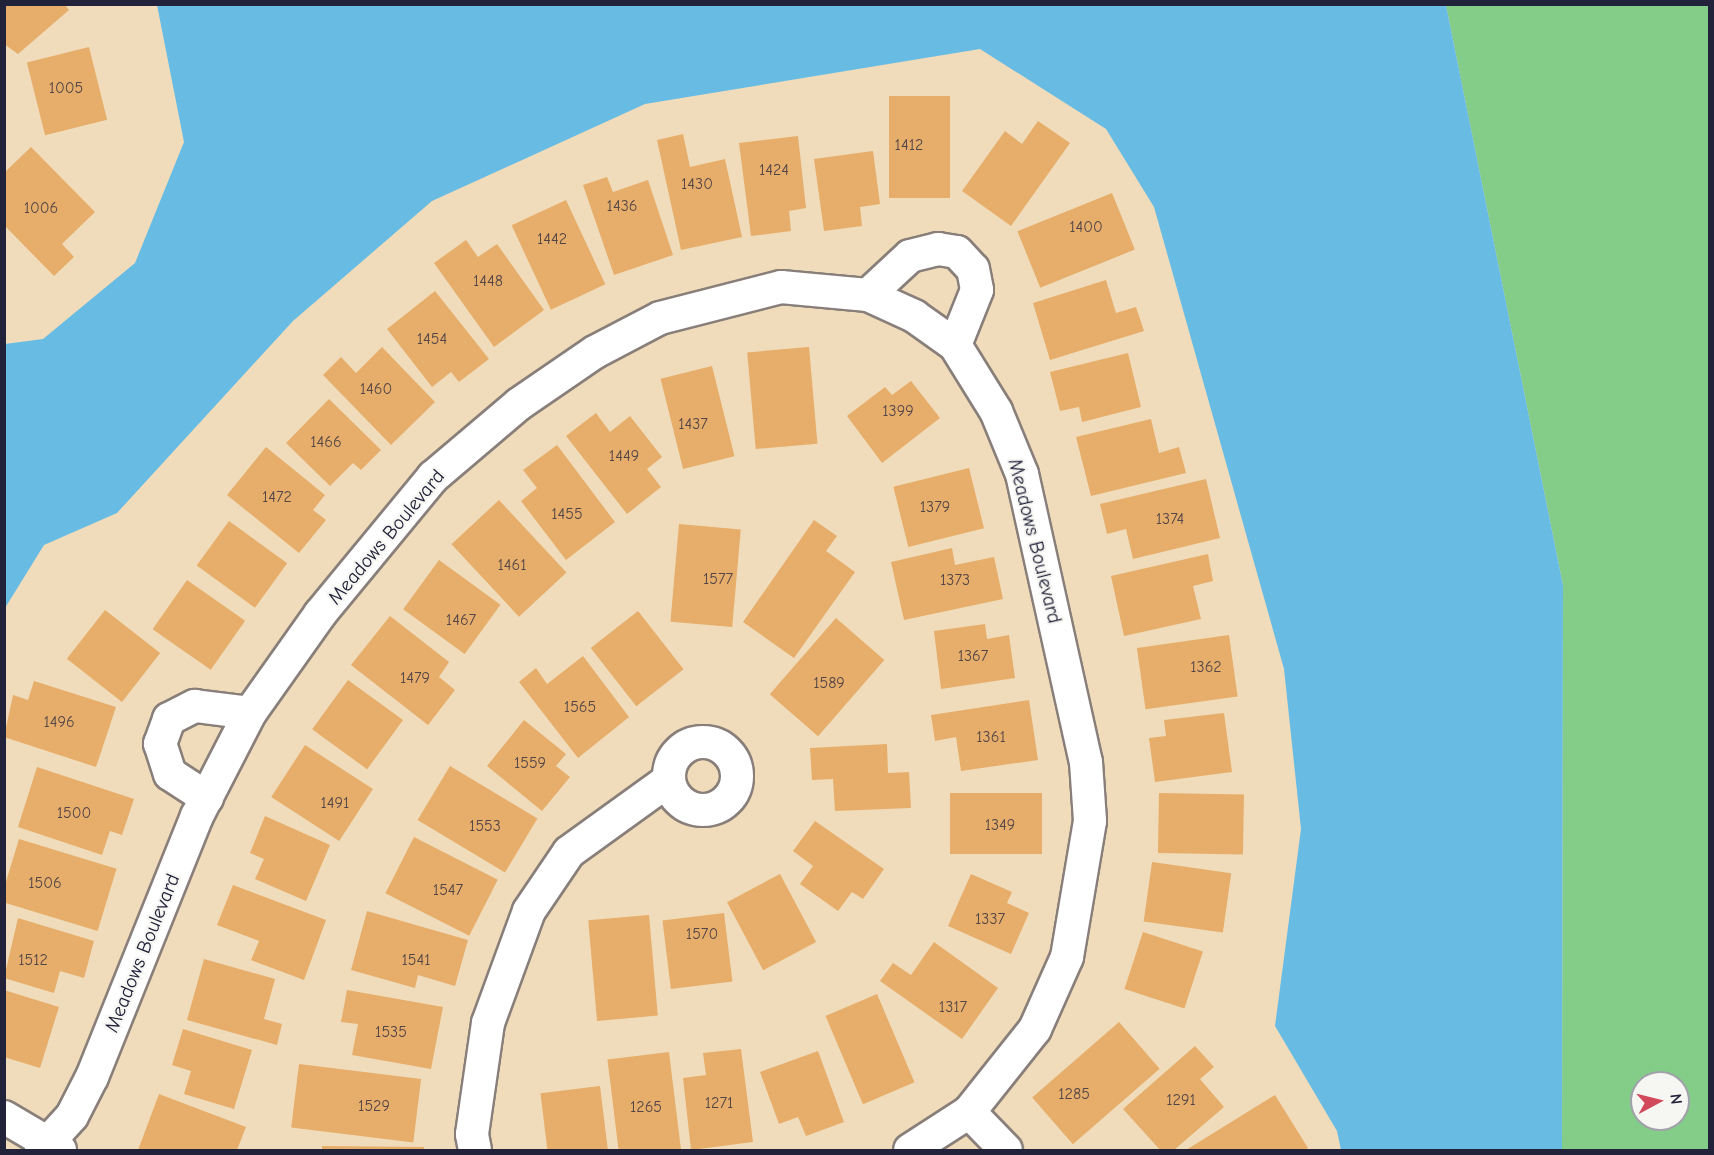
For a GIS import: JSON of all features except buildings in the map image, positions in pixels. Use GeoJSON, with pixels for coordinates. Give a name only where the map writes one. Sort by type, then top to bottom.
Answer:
{"type":"FeatureCollection","features":[{"type":"Feature","properties":{"kind":"street"},"geometry":{"type":"LineString","coordinates":[[868,295],[910,256],[938,249],[957,252],[974,269],[977,290],[956,345]]}},
{"type":"Feature","properties":{"kind":"street","name":"Meadows Boulevard"},"geometry":{"type":"LineString","coordinates":[[4,1117],[49,1147],[72,1116],[92,1077],[207,798],[250,713],[320,614],[433,477],[519,404],[595,352],[660,318],[719,299],[781,288],[868,295],[956,345],[996,411],[1022,474],[1086,762],[1090,821],[1067,957],[1035,1029],[969,1112],[910,1150]]}},
{"type":"Feature","properties":{"kind":"street"},"geometry":{"type":"LineString","coordinates":[[207,798],[170,774],[160,744],[170,719],[195,706],[250,713]]}},
{"type":"Feature","properties":{"kind":"street"},"geometry":{"type":"LineString","coordinates":[[475,1150],[472,1134],[488,1023],[529,912],[569,852],[669,780]]}},
{"type":"Feature","properties":{"kind":"street"},"geometry":{"type":"LineString","coordinates":[[969,1112],[1006,1150]]}},
{"type":"Feature","properties":{"kind":"green space"},"geometry":{"type":"Polygon","coordinates":[[[1446,5],[1709,5],[1709,1150],[1562,1150],[1563,585],[1446,5]]]}},
{"type":"Feature","properties":{"kind":"water"},"geometry":{"type":"Polygon","coordinates":[[[157,5],[1446,5],[1563,585],[1562,1150],[1341,1150],[1337,1131],[1275,1026],[1301,829],[1284,669],[1154,207],[1106,129],[980,49],[645,104],[432,201],[293,321],[117,513],[44,545],[5,608],[5,344],[43,339],[135,263],[184,142],[157,5]]]}}]}
